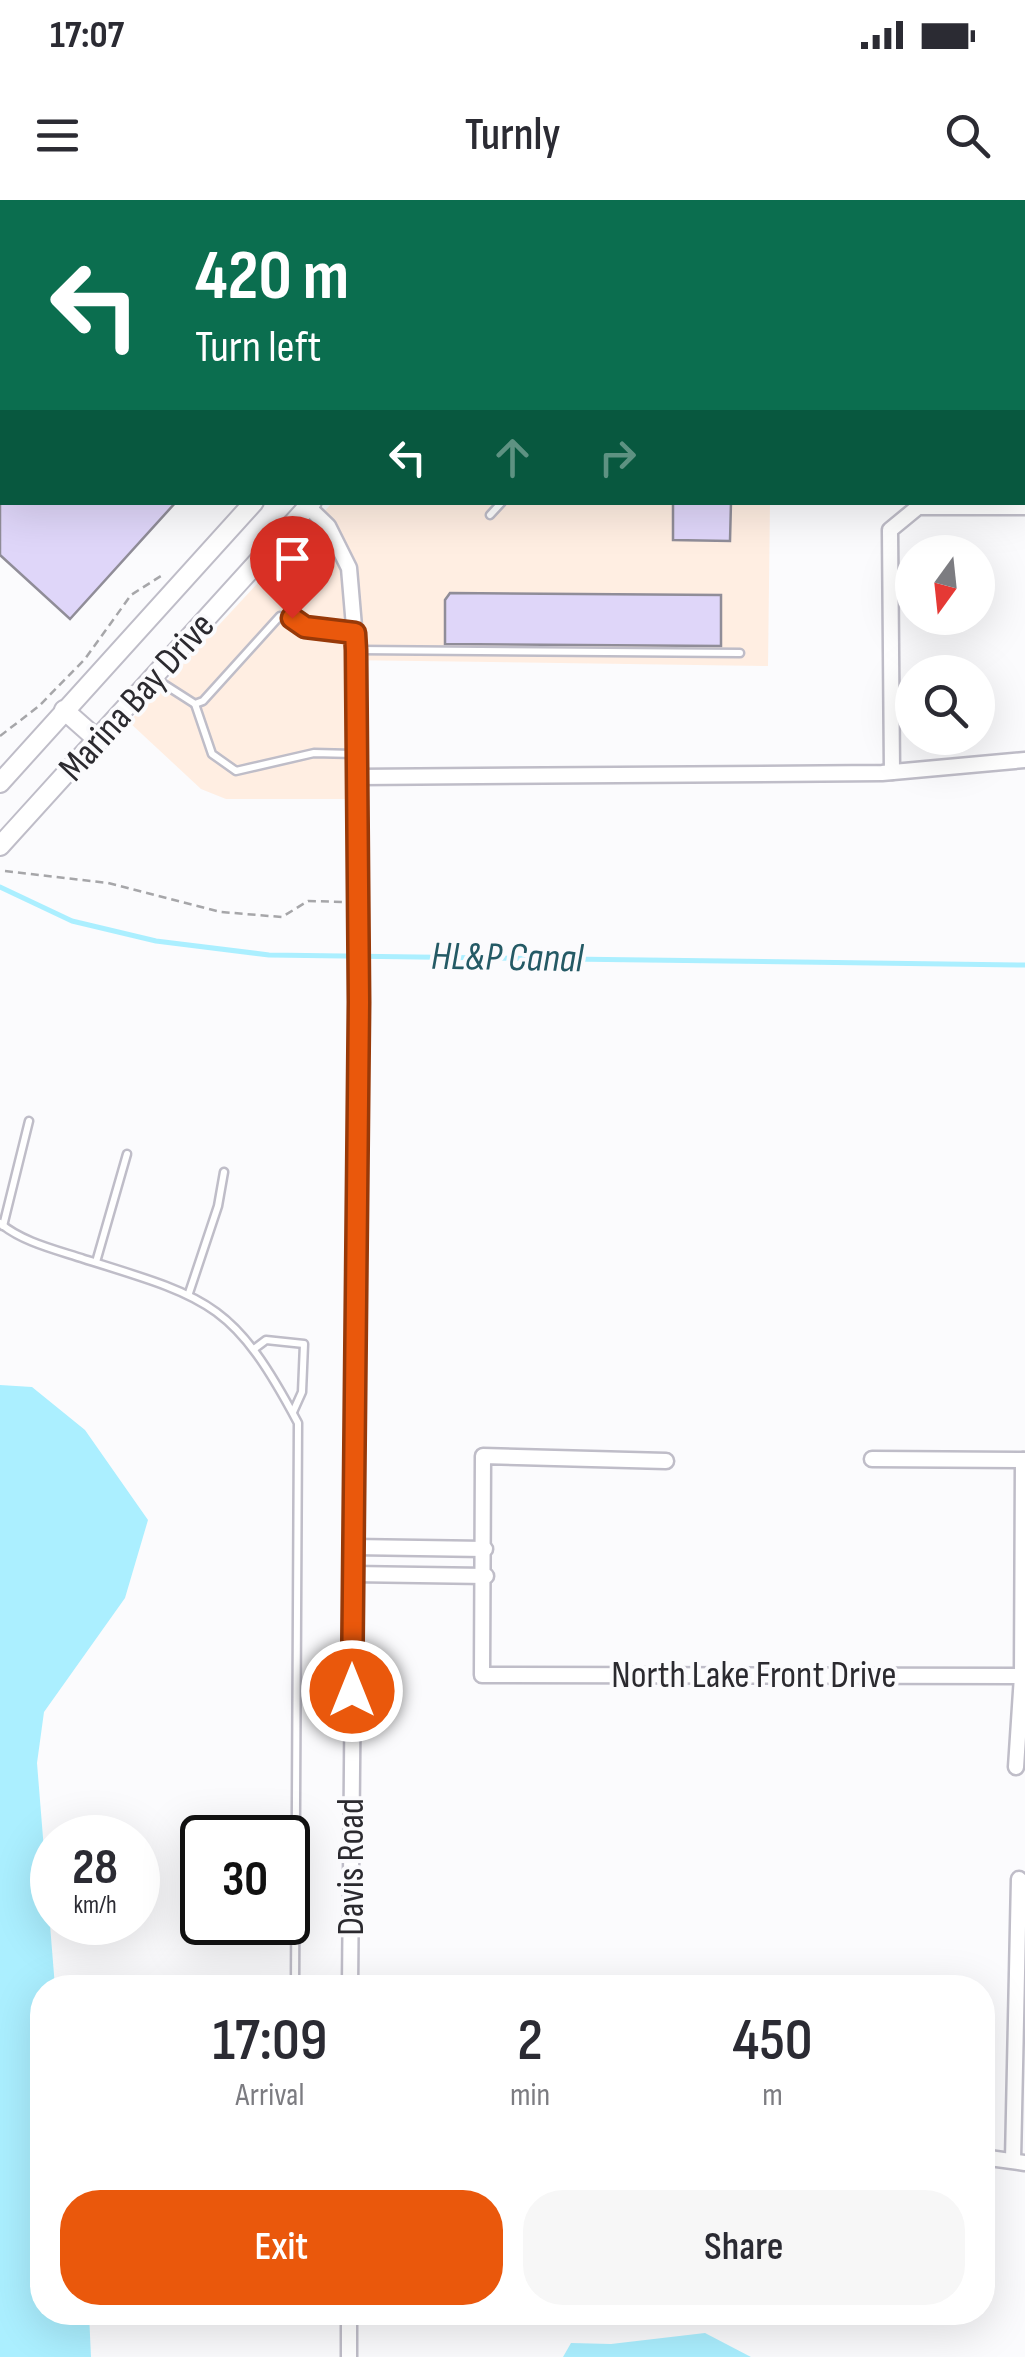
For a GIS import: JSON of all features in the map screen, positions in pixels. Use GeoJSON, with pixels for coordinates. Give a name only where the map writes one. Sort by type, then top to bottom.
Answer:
{"type":"FeatureCollection","features":[{"type":"Feature","properties":{"kind":"main road","name":"Marina Bay Drive"},"geometry":{"type":"LineString","coordinates":[[0,783],[251,505]]}},
{"type":"Feature","properties":{"kind":"main road","name":"Marina Bay Drive"},"geometry":{"type":"LineString","coordinates":[[2,844],[156,679],[307,505]]}},
{"type":"Feature","properties":{"kind":"main road"},"geometry":{"type":"LineString","coordinates":[[64,710],[99,741]]}},
{"type":"Feature","properties":{"kind":"street","name":"Davis Road"},"geometry":{"type":"LineString","coordinates":[[309,505],[328,526],[346,558],[356,650],[358,776],[352,902],[359,1002],[350,1975]]}},
{"type":"Feature","properties":{"kind":"street"},"geometry":{"type":"LineString","coordinates":[[892,772],[890,530],[918,507],[1025,507]]}},
{"type":"Feature","properties":{"kind":"street"},"geometry":{"type":"LineString","coordinates":[[358,776],[892,772],[1025,760]]}},
{"type":"Feature","properties":{"kind":"street"},"geometry":{"type":"LineString","coordinates":[[352,1574],[486,1576],[482,1456],[666,1462]]}},
{"type":"Feature","properties":{"kind":"street"},"geometry":{"type":"LineString","coordinates":[[872,1459],[1024,1460],[1022,1676],[1016,1767]]}},
{"type":"Feature","properties":{"kind":"street"},"geometry":{"type":"LineString","coordinates":[[352,1547],[485,1549]]}},
{"type":"Feature","properties":{"kind":"street","name":"North Lake Front Drive"},"geometry":{"type":"LineString","coordinates":[[486,1576],[482,1674],[1022,1676]]}},
{"type":"Feature","properties":{"kind":"street"},"geometry":{"type":"LineString","coordinates":[[1019,1879],[1019,2162]]}},
{"type":"Feature","properties":{"kind":"street"},"geometry":{"type":"LineString","coordinates":[[349,2325],[349,2357]]}},
{"type":"Feature","properties":{"kind":"lane"},"geometry":{"type":"LineString","coordinates":[[490,515],[499,505]]}},
{"type":"Feature","properties":{"kind":"lane"},"geometry":{"type":"LineString","coordinates":[[195,704],[204,701],[280,616],[305,627],[355,633]]}},
{"type":"Feature","properties":{"kind":"lane"},"geometry":{"type":"LineString","coordinates":[[356,650],[740,654]]}},
{"type":"Feature","properties":{"kind":"lane"},"geometry":{"type":"LineString","coordinates":[[156,679],[195,704],[212,754],[236,771],[314,753],[357,754]]}},
{"type":"Feature","properties":{"kind":"lane"},"geometry":{"type":"LineString","coordinates":[[29,1122],[2,1225],[188,1293],[224,1312],[254,1349],[298,1423],[296,1975]]}},
{"type":"Feature","properties":{"kind":"lane"},"geometry":{"type":"LineString","coordinates":[[96,1262],[127,1154]]}},
{"type":"Feature","properties":{"kind":"lane"},"geometry":{"type":"LineString","coordinates":[[188,1293],[218,1206],[224,1172]]}},
{"type":"Feature","properties":{"kind":"lane"},"geometry":{"type":"LineString","coordinates":[[254,1349],[266,1340],[304,1344],[302,1392],[292,1413]]}},
{"type":"Feature","properties":{"kind":"path"},"geometry":{"type":"LineString","coordinates":[[0,736],[38,706],[85,659],[131,595],[172,569]]}},
{"type":"Feature","properties":{"kind":"path"},"geometry":{"type":"LineString","coordinates":[[5,871],[108,883],[221,912],[282,917],[308,900],[352,902]]}},
{"type":"Feature","properties":{"kind":"shaded area"},"geometry":{"type":"Polygon","coordinates":[[[330,505],[770,505],[768,666],[344,660],[348,799],[226,799],[201,789],[129,722],[330,505]]]}},
{"type":"Feature","properties":{"kind":"water"},"geometry":{"type":"Polygon","coordinates":[[[0,1385],[32,1387],[85,1430],[148,1520],[125,1598],[44,1712],[37,1763],[41,1815],[30,1815],[30,1945],[52,1945],[54,1975],[30,1975],[30,2325],[90,2325],[91,2357],[0,2357],[0,1385]]]}},
{"type":"Feature","properties":{"kind":"water"},"geometry":{"type":"Polygon","coordinates":[[[705,2333],[751,2357],[563,2357],[571,2343],[611,2344],[705,2333]]]}},
{"type":"Feature","properties":{"kind":"building"},"geometry":{"type":"Polygon","coordinates":[[[0,505],[173,505],[70,619],[0,555],[0,505]]]}},
{"type":"Feature","properties":{"kind":"building"},"geometry":{"type":"Polygon","coordinates":[[[673,505],[731,505],[730,541],[673,540],[673,505]]]}},
{"type":"Feature","properties":{"kind":"building"},"geometry":{"type":"Polygon","coordinates":[[[450,593],[721,595],[721,646],[445,644],[445,600],[450,593]]]}},
{"type":"Feature","properties":{"kind":"waterway","name":"HL&P Canal"},"geometry":{"type":"LineString","coordinates":[[0,887],[72,921],[156,941],[269,955],[1025,965]]}},
{"type":"Feature","properties":{"kind":"route"},"geometry":{"type":"LineString","coordinates":[[292,618],[305,627],[355,633],[356,650],[359,1002],[355,1066],[352,1691]]}}]}
